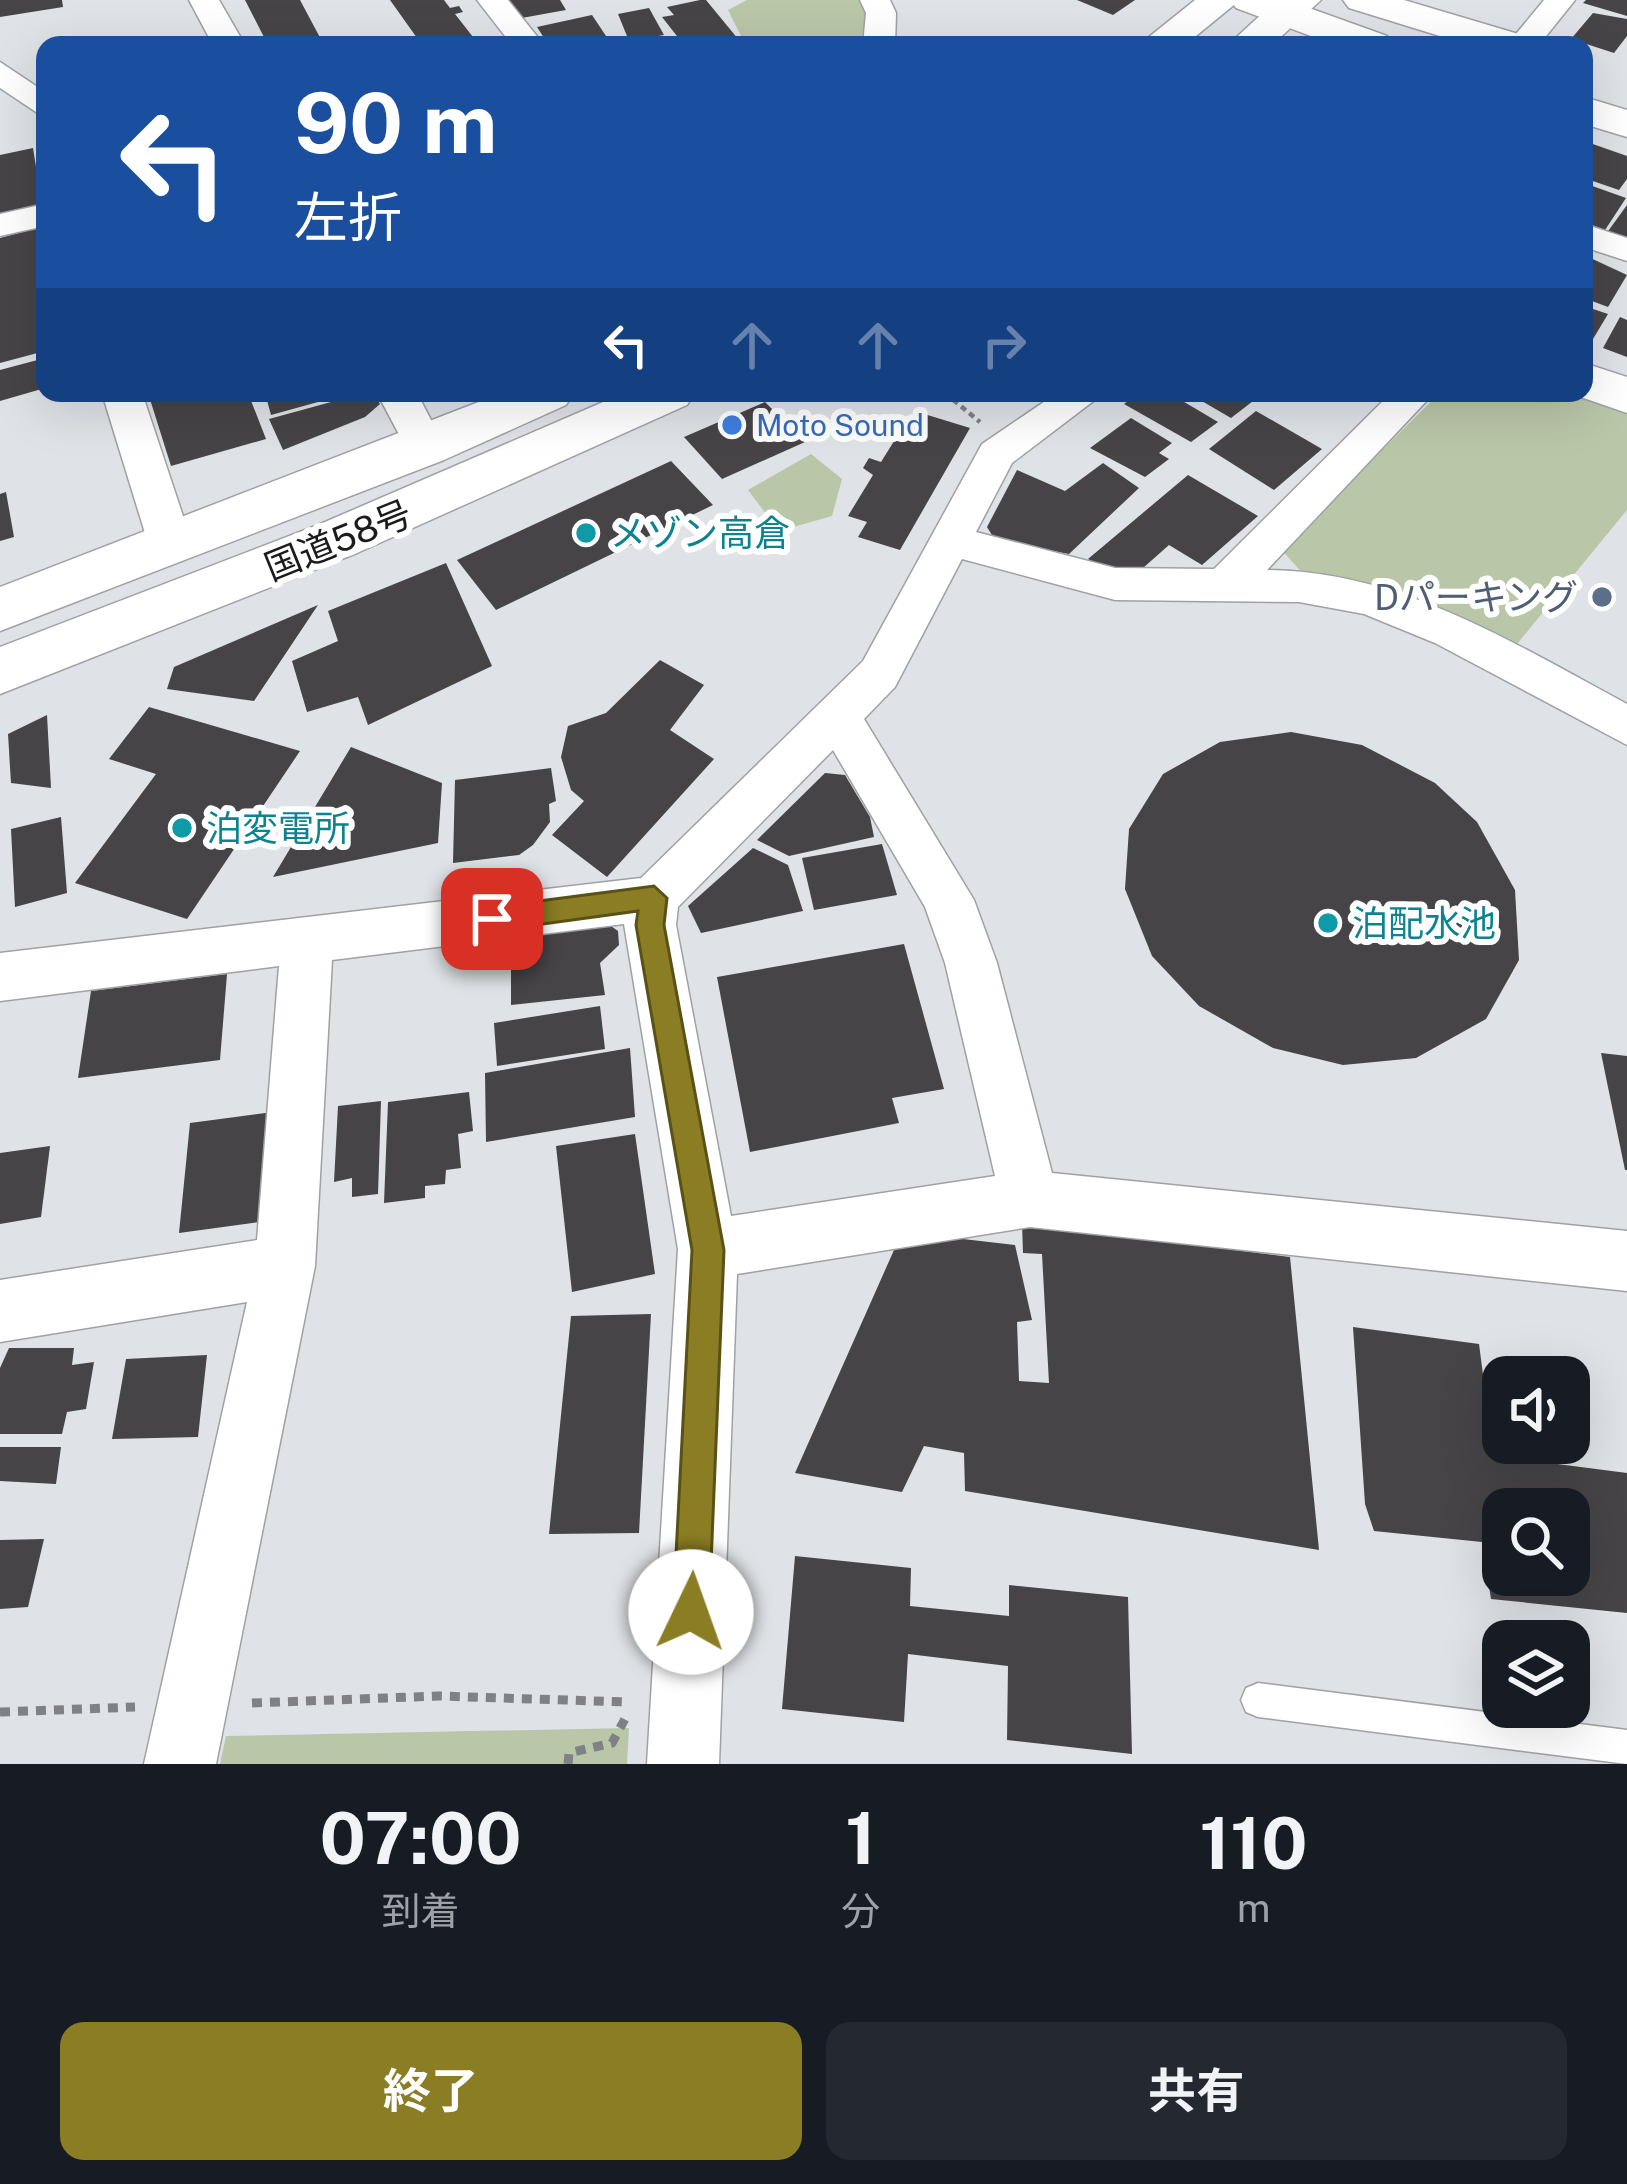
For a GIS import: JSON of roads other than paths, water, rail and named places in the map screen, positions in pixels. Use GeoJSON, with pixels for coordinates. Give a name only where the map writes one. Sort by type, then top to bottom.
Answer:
{"type":"FeatureCollection","features":[{"type":"Feature","properties":{"kind":"main road"},"geometry":{"type":"LineString","coordinates":[[1172,36],[1220,0]]}},
{"type":"Feature","properties":{"kind":"main road"},"geometry":{"type":"LineString","coordinates":[[1363,0],[1481,36]]}},
{"type":"Feature","properties":{"kind":"main road"},"geometry":{"type":"LineString","coordinates":[[1255,36],[1278,5],[1352,36]]}},
{"type":"Feature","properties":{"kind":"main road"},"geometry":{"type":"LineString","coordinates":[[1593,113],[1627,124]]}},
{"type":"Feature","properties":{"kind":"main road"},"geometry":{"type":"LineString","coordinates":[[1593,383],[1627,396]]}},
{"type":"Feature","properties":{"kind":"main road","name":"国道58号"},"geometry":{"type":"LineString","coordinates":[[0,610],[425,447],[528,402]]}},
{"type":"Feature","properties":{"kind":"main road","name":"国道58号"},"geometry":{"type":"LineString","coordinates":[[0,671],[175,607],[413,509],[649,402]]}},
{"type":"Feature","properties":{"kind":"street"},"geometry":{"type":"LineString","coordinates":[[204,0],[225,36]]}},
{"type":"Feature","properties":{"kind":"street"},"geometry":{"type":"LineString","coordinates":[[492,0],[521,36]]}},
{"type":"Feature","properties":{"kind":"street"},"geometry":{"type":"LineString","coordinates":[[875,0],[881,13],[880,36]]}},
{"type":"Feature","properties":{"kind":"street"},"geometry":{"type":"LineString","coordinates":[[1530,36],[1560,0]]}},
{"type":"Feature","properties":{"kind":"street"},"geometry":{"type":"LineString","coordinates":[[0,72],[36,98]]}},
{"type":"Feature","properties":{"kind":"street"},"geometry":{"type":"LineString","coordinates":[[0,226],[36,217]]}},
{"type":"Feature","properties":{"kind":"street"},"geometry":{"type":"LineString","coordinates":[[1593,238],[1627,250]]}},
{"type":"Feature","properties":{"kind":"street"},"geometry":{"type":"LineString","coordinates":[[125,402],[171,546]]}},
{"type":"Feature","properties":{"kind":"street"},"geometry":{"type":"LineString","coordinates":[[402,402],[425,447]]}},
{"type":"Feature","properties":{"kind":"street"},"geometry":{"type":"LineString","coordinates":[[683,1764],[708,1250],[650,925],[654,898],[879,674],[996,454],[1071,402]]}},
{"type":"Feature","properties":{"kind":"street"},"geometry":{"type":"LineString","coordinates":[[1227,583],[1405,402]]}},
{"type":"Feature","properties":{"kind":"street"},"geometry":{"type":"LineString","coordinates":[[952,541],[1115,584],[1300,586],[1371,599],[1451,632],[1627,725]]}},
{"type":"Feature","properties":{"kind":"street"},"geometry":{"type":"LineString","coordinates":[[836,714],[948,900],[971,963],[1030,1199]]}},
{"type":"Feature","properties":{"kind":"street"},"geometry":{"type":"LineString","coordinates":[[0,977],[654,898]]}},
{"type":"Feature","properties":{"kind":"street"},"geometry":{"type":"LineString","coordinates":[[185,1734],[285,1266],[307,942]]}},
{"type":"Feature","properties":{"kind":"street"},"geometry":{"type":"LineString","coordinates":[[708,1250],[1030,1199],[1627,1262]]}},
{"type":"Feature","properties":{"kind":"street"},"geometry":{"type":"LineString","coordinates":[[0,1311],[285,1266]]}},
{"type":"Feature","properties":{"kind":"lane"},"geometry":{"type":"LineString","coordinates":[[1258,1700],[1627,1748]]}},
{"type":"Feature","properties":{"kind":"place","name":"Moto Sound"},"geometry":{"type":"Point","coordinates":[732,425]}},
{"type":"Feature","properties":{"kind":"place","name":"メゾン高倉"},"geometry":{"type":"Point","coordinates":[586,533]}},
{"type":"Feature","properties":{"kind":"place","name":"Dパーキング"},"geometry":{"type":"Point","coordinates":[1602,597]}},
{"type":"Feature","properties":{"kind":"place","name":"泊変電所"},"geometry":{"type":"Point","coordinates":[182,828]}},
{"type":"Feature","properties":{"kind":"place","name":"泊配水池"},"geometry":{"type":"Point","coordinates":[1328,923]}}]}
